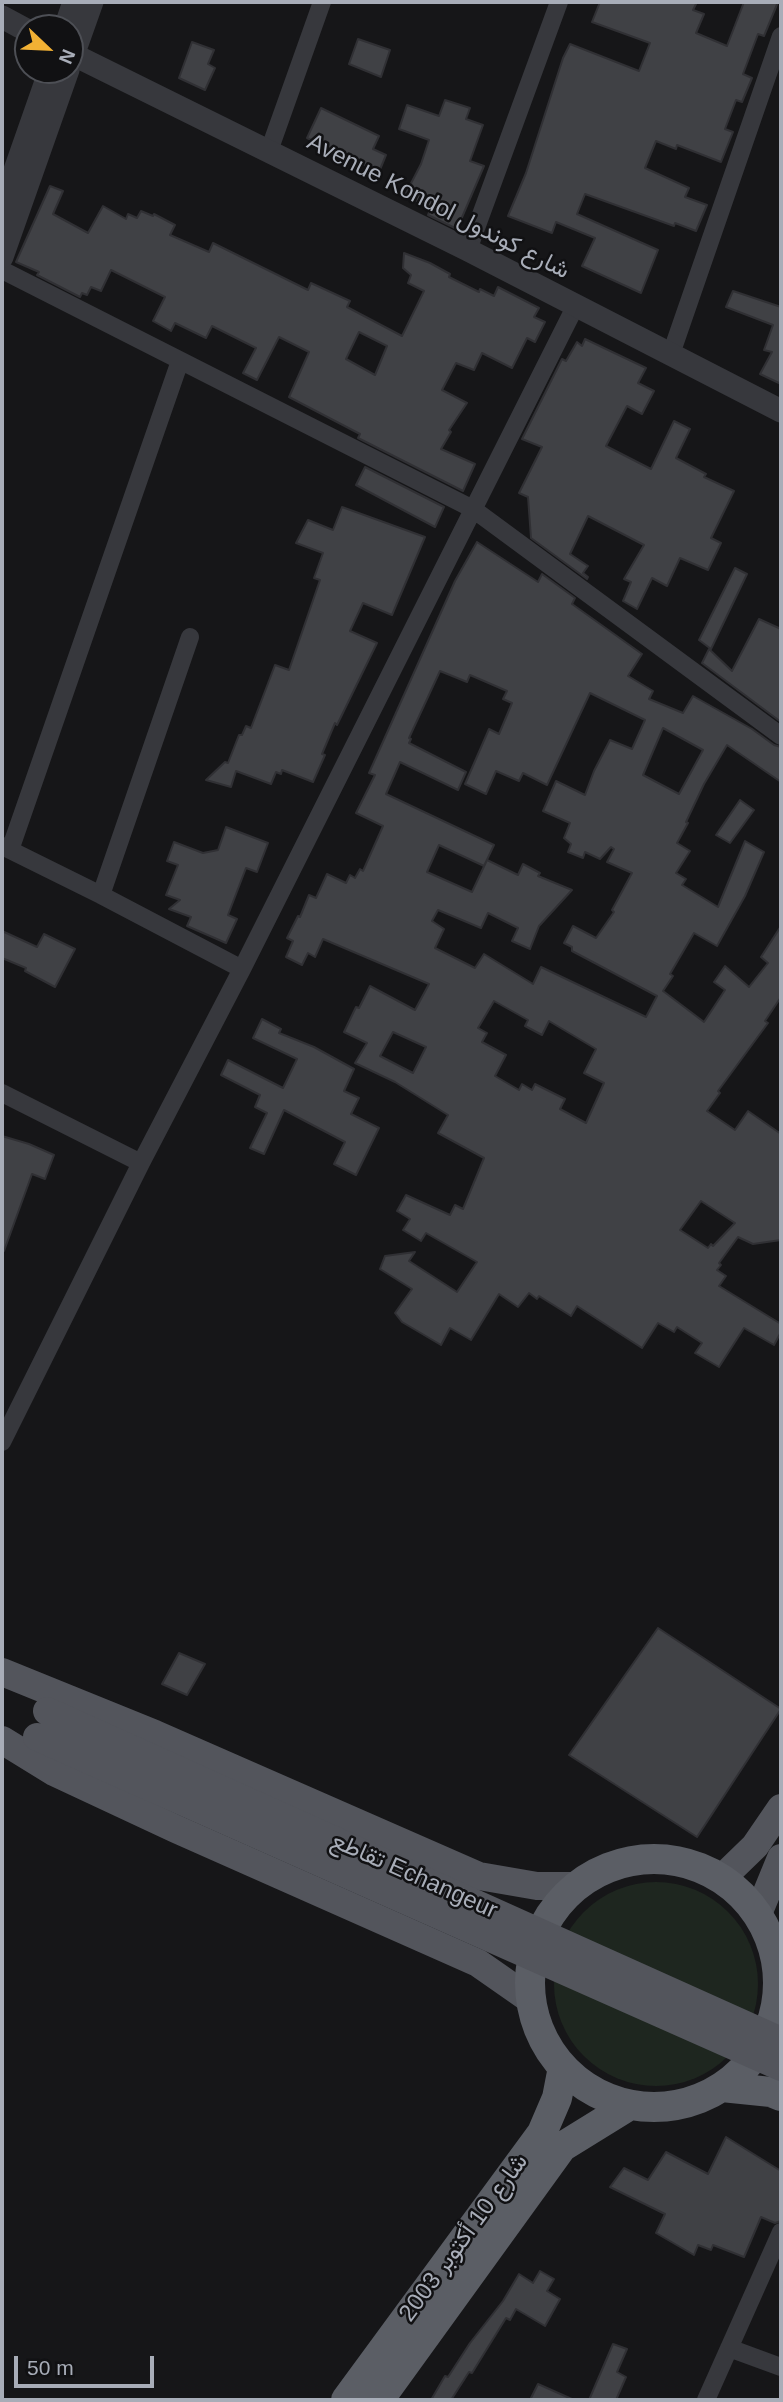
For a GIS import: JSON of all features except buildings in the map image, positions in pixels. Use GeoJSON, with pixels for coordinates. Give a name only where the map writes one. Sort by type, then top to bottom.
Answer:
{"type":"FeatureCollection","features":[{"type":"Feature","properties":{"kind":"highway"},"geometry":{"type":"LineString","coordinates":[[648,1858],[687,1862],[722,1878],[742,1894],[758,1914],[775,1954],[780,1977],[776,2005],[767,2034],[748,2064],[722,2087],[701,2098],[678,2105],[654,2107],[630,2105],[593,2091],[563,2067],[542,2036],[531,2000],[533,1955],[541,1933],[556,1907],[576,1886],[610,1866],[648,1858]]}},
{"type":"Feature","properties":{"kind":"highway","name":"شارع 10 أكتوبر 2003"},"geometry":{"type":"LineString","coordinates":[[346,2400],[542,2133],[557,2098],[563,2067]]}},
{"type":"Feature","properties":{"kind":"highway"},"geometry":{"type":"LineString","coordinates":[[722,2087],[771,2092],[781,2096]]}},
{"type":"Feature","properties":{"kind":"highway","name":"شارع 10 أكتوبر 2003"},"geometry":{"type":"LineString","coordinates":[[379,2400],[562,2147],[630,2105]]}},
{"type":"Feature","properties":{"kind":"main road"},"geometry":{"type":"LineString","coordinates":[[2,1672],[155,1734],[479,1875],[537,1886],[576,1886]]}},
{"type":"Feature","properties":{"kind":"main road","name":"تقاطع Echangeur"},"geometry":{"type":"LineString","coordinates":[[2,1689],[781,2041]]}},
{"type":"Feature","properties":{"kind":"main road"},"geometry":{"type":"LineString","coordinates":[[2,1722],[781,2067]]}},
{"type":"Feature","properties":{"kind":"main road"},"geometry":{"type":"LineString","coordinates":[[2,1740],[77,1783],[478,1963],[531,2000]]}},
{"type":"Feature","properties":{"kind":"main road"},"geometry":{"type":"LineString","coordinates":[[722,1878],[755,1846],[781,1808]]}},
{"type":"Feature","properties":{"kind":"main road"},"geometry":{"type":"LineString","coordinates":[[758,1914],[781,1858]]}},
{"type":"Feature","properties":{"kind":"street"},"geometry":{"type":"LineString","coordinates":[[84,23],[92,2]]}},
{"type":"Feature","properties":{"kind":"street"},"geometry":{"type":"LineString","coordinates":[[269,151],[322,2]]}},
{"type":"Feature","properties":{"kind":"street"},"geometry":{"type":"LineString","coordinates":[[468,250],[559,2]]}},
{"type":"Feature","properties":{"kind":"street"},"geometry":{"type":"LineString","coordinates":[[671,354],[781,36]]}},
{"type":"Feature","properties":{"kind":"street","name":"Avenue Kondol شارع كوندول"},"geometry":{"type":"LineString","coordinates":[[84,66],[269,151],[781,411]]}},
{"type":"Feature","properties":{"kind":"street"},"geometry":{"type":"LineString","coordinates":[[2,207],[45,84]]}},
{"type":"Feature","properties":{"kind":"street"},"geometry":{"type":"LineString","coordinates":[[2,257],[62,84]]}},
{"type":"Feature","properties":{"kind":"street"},"geometry":{"type":"LineString","coordinates":[[2,270],[472,509],[781,736]]}},
{"type":"Feature","properties":{"kind":"street"},"geometry":{"type":"LineString","coordinates":[[2,1442],[576,305]]}},
{"type":"Feature","properties":{"kind":"street"},"geometry":{"type":"LineString","coordinates":[[180,361],[6,848],[242,970]]}},
{"type":"Feature","properties":{"kind":"street"},"geometry":{"type":"LineString","coordinates":[[101,895],[190,637]]}},
{"type":"Feature","properties":{"kind":"street"},"geometry":{"type":"LineString","coordinates":[[2,1093],[141,1163]]}},
{"type":"Feature","properties":{"kind":"street"},"geometry":{"type":"LineString","coordinates":[[706,2400],[781,2232]]}},
{"type":"Feature","properties":{"kind":"street"},"geometry":{"type":"LineString","coordinates":[[729,2348],[781,2367]]}},
{"type":"Feature","properties":{"kind":"shaded area"},"geometry":{"type":"Polygon","coordinates":[[[656,1882],[695,1890],[728,1912],[750,1945],[758,1984],[750,2023],[728,2056],[695,2078],[656,2086],[617,2078],[584,2056],[562,2023],[554,1984],[562,1945],[584,1912],[617,1890],[656,1882]]]}}]}
